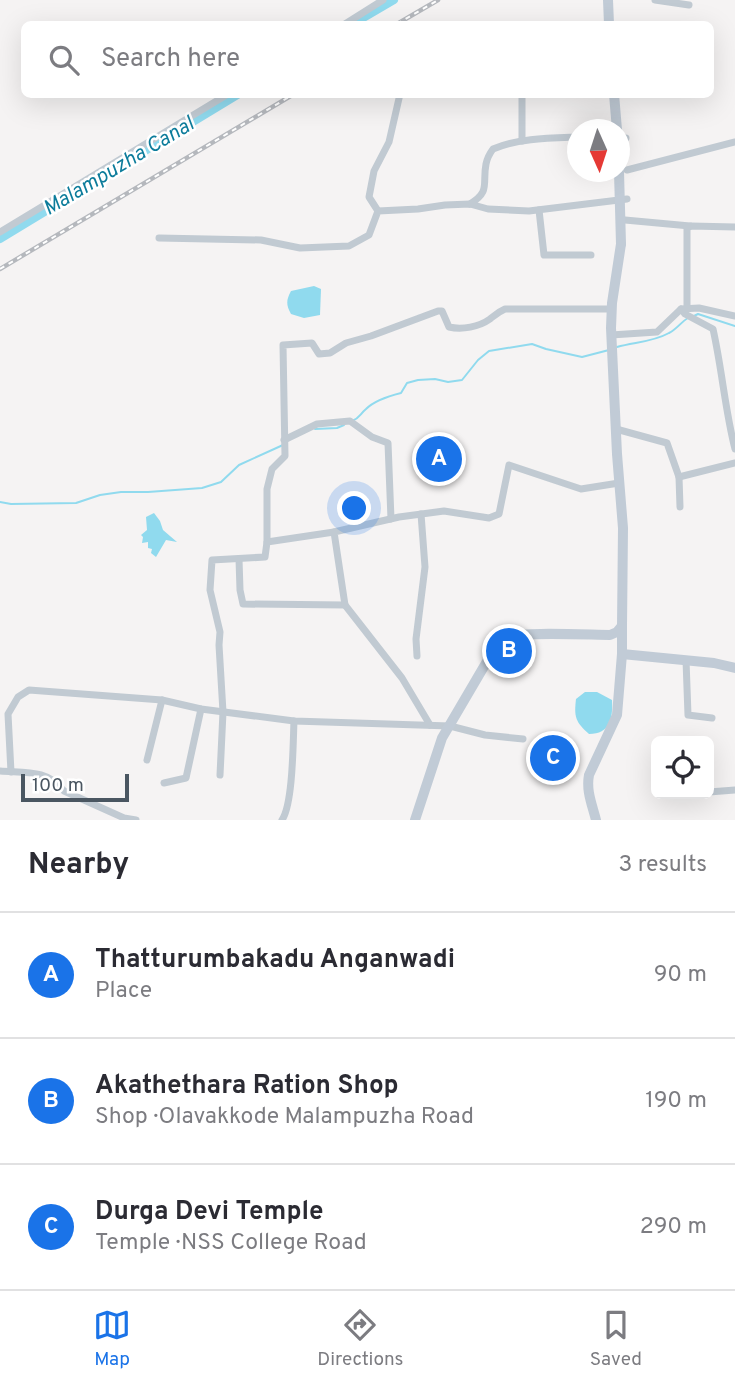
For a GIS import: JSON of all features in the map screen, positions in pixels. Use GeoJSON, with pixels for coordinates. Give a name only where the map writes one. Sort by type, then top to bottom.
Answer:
{"type":"FeatureCollection","features":[{"type":"Feature","properties":{"kind":"main road"},"geometry":{"type":"LineString","coordinates":[[608,0],[609,21]]}},
{"type":"Feature","properties":{"kind":"main road"},"geometry":{"type":"LineString","coordinates":[[614,98],[616,119]]}},
{"type":"Feature","properties":{"kind":"main road"},"geometry":{"type":"LineString","coordinates":[[596,820],[588,788],[589,775],[617,715],[622,654],[623,528],[612,309],[621,244],[623,182]]}},
{"type":"Feature","properties":{"kind":"main road"},"geometry":{"type":"LineString","coordinates":[[415,820],[442,738],[503,638],[530,635],[610,635],[622,626]]}},
{"type":"Feature","properties":{"kind":"main road"},"geometry":{"type":"LineString","coordinates":[[622,654],[735,668]]}},
{"type":"Feature","properties":{"kind":"street"},"geometry":{"type":"LineString","coordinates":[[350,21],[383,0]]}},
{"type":"Feature","properties":{"kind":"street"},"geometry":{"type":"LineString","coordinates":[[655,0],[689,5]]}},
{"type":"Feature","properties":{"kind":"street"},"geometry":{"type":"LineString","coordinates":[[0,232],[221,98]]}},
{"type":"Feature","properties":{"kind":"street"},"geometry":{"type":"LineString","coordinates":[[378,211],[369,197],[374,171],[389,142],[399,98]]}},
{"type":"Feature","properties":{"kind":"street"},"geometry":{"type":"LineString","coordinates":[[522,98],[522,141]]}},
{"type":"Feature","properties":{"kind":"street"},"geometry":{"type":"LineString","coordinates":[[470,204],[481,197],[486,183],[486,163],[493,149],[506,143],[567,138]]}},
{"type":"Feature","properties":{"kind":"street"},"geometry":{"type":"LineString","coordinates":[[630,169],[735,142]]}},
{"type":"Feature","properties":{"kind":"street"},"geometry":{"type":"LineString","coordinates":[[378,211],[470,204],[488,209],[529,211],[627,200]]}},
{"type":"Feature","properties":{"kind":"street"},"geometry":{"type":"LineString","coordinates":[[539,210],[544,255],[591,255]]}},
{"type":"Feature","properties":{"kind":"street"},"geometry":{"type":"LineString","coordinates":[[159,238],[261,240],[300,248],[349,246],[369,235],[378,211]]}},
{"type":"Feature","properties":{"kind":"street"},"geometry":{"type":"LineString","coordinates":[[625,220],[735,227]]}},
{"type":"Feature","properties":{"kind":"street"},"geometry":{"type":"LineString","coordinates":[[691,226],[687,228],[684,311],[695,321],[713,329],[735,449]]}},
{"type":"Feature","properties":{"kind":"street"},"geometry":{"type":"LineString","coordinates":[[612,344],[657,332],[684,311],[699,308],[735,316]]}},
{"type":"Feature","properties":{"kind":"street"},"geometry":{"type":"LineString","coordinates":[[220,775],[223,712],[220,632],[211,590],[212,561],[265,557],[267,489],[272,469],[285,456],[283,345],[312,344],[318,354],[330,353],[346,343],[438,311],[445,315],[449,327],[457,328],[485,322],[505,309],[612,309]]}},
{"type":"Feature","properties":{"kind":"street"},"geometry":{"type":"LineString","coordinates":[[725,395],[735,394]]}},
{"type":"Feature","properties":{"kind":"street"},"geometry":{"type":"LineString","coordinates":[[284,440],[317,424],[350,421],[372,437],[388,443],[391,519]]}},
{"type":"Feature","properties":{"kind":"street"},"geometry":{"type":"LineString","coordinates":[[616,429],[667,443],[679,477],[680,507]]}},
{"type":"Feature","properties":{"kind":"street"},"geometry":{"type":"LineString","coordinates":[[679,477],[735,463]]}},
{"type":"Feature","properties":{"kind":"street"},"geometry":{"type":"LineString","coordinates":[[267,542],[444,511],[488,518],[499,514],[509,465],[581,489],[619,483]]}},
{"type":"Feature","properties":{"kind":"street"},"geometry":{"type":"LineString","coordinates":[[416,656],[425,567],[421,514]]}},
{"type":"Feature","properties":{"kind":"street"},"geometry":{"type":"LineString","coordinates":[[334,532],[345,605],[402,678],[430,725]]}},
{"type":"Feature","properties":{"kind":"street"},"geometry":{"type":"LineString","coordinates":[[239,559],[243,604],[345,605]]}},
{"type":"Feature","properties":{"kind":"street"},"geometry":{"type":"LineString","coordinates":[[686,660],[688,715],[712,719]]}},
{"type":"Feature","properties":{"kind":"street"},"geometry":{"type":"LineString","coordinates":[[11,772],[8,714],[18,697],[29,690],[162,700],[201,709],[294,721],[450,726],[485,736],[523,739]]}},
{"type":"Feature","properties":{"kind":"street"},"geometry":{"type":"LineString","coordinates":[[147,760],[162,700]]}},
{"type":"Feature","properties":{"kind":"street"},"geometry":{"type":"LineString","coordinates":[[164,783],[186,778],[201,709]]}},
{"type":"Feature","properties":{"kind":"street"},"geometry":{"type":"LineString","coordinates":[[282,820],[289,794],[294,721]]}},
{"type":"Feature","properties":{"kind":"street"},"geometry":{"type":"LineString","coordinates":[[0,771],[35,772],[45,775],[64,791],[124,818],[136,820]]}},
{"type":"Feature","properties":{"kind":"street"},"geometry":{"type":"LineString","coordinates":[[714,792],[735,790]]}},
{"type":"Feature","properties":{"kind":"water"},"geometry":{"type":"Polygon","coordinates":[[[314,286],[321,289],[320,315],[304,318],[291,314],[287,302],[291,291],[314,286]]]}},
{"type":"Feature","properties":{"kind":"water"},"geometry":{"type":"Polygon","coordinates":[[[154,513],[163,530],[177,542],[166,540],[156,557],[151,553],[152,549],[148,548],[148,542],[142,543],[141,535],[147,530],[146,517],[154,513]]]}},
{"type":"Feature","properties":{"kind":"water"},"geometry":{"type":"Polygon","coordinates":[[[585,692],[597,692],[612,700],[609,724],[602,731],[589,734],[576,718],[576,699],[585,692]]]}},
{"type":"Feature","properties":{"kind":"waterway","name":"Malampuzha Canal"},"geometry":{"type":"LineString","coordinates":[[358,21],[394,0]]}},
{"type":"Feature","properties":{"kind":"waterway","name":"Malampuzha Canal"},"geometry":{"type":"LineString","coordinates":[[0,239],[232,98]]}},
{"type":"Feature","properties":{"kind":"waterway"},"geometry":{"type":"LineString","coordinates":[[694,316],[698,314],[735,326]]}},
{"type":"Feature","properties":{"kind":"waterway"},"geometry":{"type":"LineString","coordinates":[[617,347],[663,336],[688,318]]}},
{"type":"Feature","properties":{"kind":"waterway"},"geometry":{"type":"LineString","coordinates":[[352,421],[374,403],[401,393],[407,383],[435,379],[448,382],[462,380],[489,351],[532,344],[582,357],[609,350]]}},
{"type":"Feature","properties":{"kind":"waterway"},"geometry":{"type":"LineString","coordinates":[[315,429],[344,425]]}},
{"type":"Feature","properties":{"kind":"waterway"},"geometry":{"type":"LineString","coordinates":[[0,502],[76,503],[121,492],[202,488],[221,482],[239,465],[283,445]]}},
{"type":"Feature","properties":{"kind":"railway"},"geometry":{"type":"LineString","coordinates":[[402,21],[438,0]]}},
{"type":"Feature","properties":{"kind":"railway"},"geometry":{"type":"LineString","coordinates":[[0,269],[287,98]]}},
{"type":"Feature","properties":{"kind":"place","name":"Thatturumbakadu Anganwadi"},"geometry":{"type":"Point","coordinates":[439,459]}},
{"type":"Feature","properties":{"kind":"place","name":"Akathethara Ration Shop"},"geometry":{"type":"Point","coordinates":[509,651]}},
{"type":"Feature","properties":{"kind":"place","name":"Durga Devi Temple"},"geometry":{"type":"Point","coordinates":[553,758]}}]}
